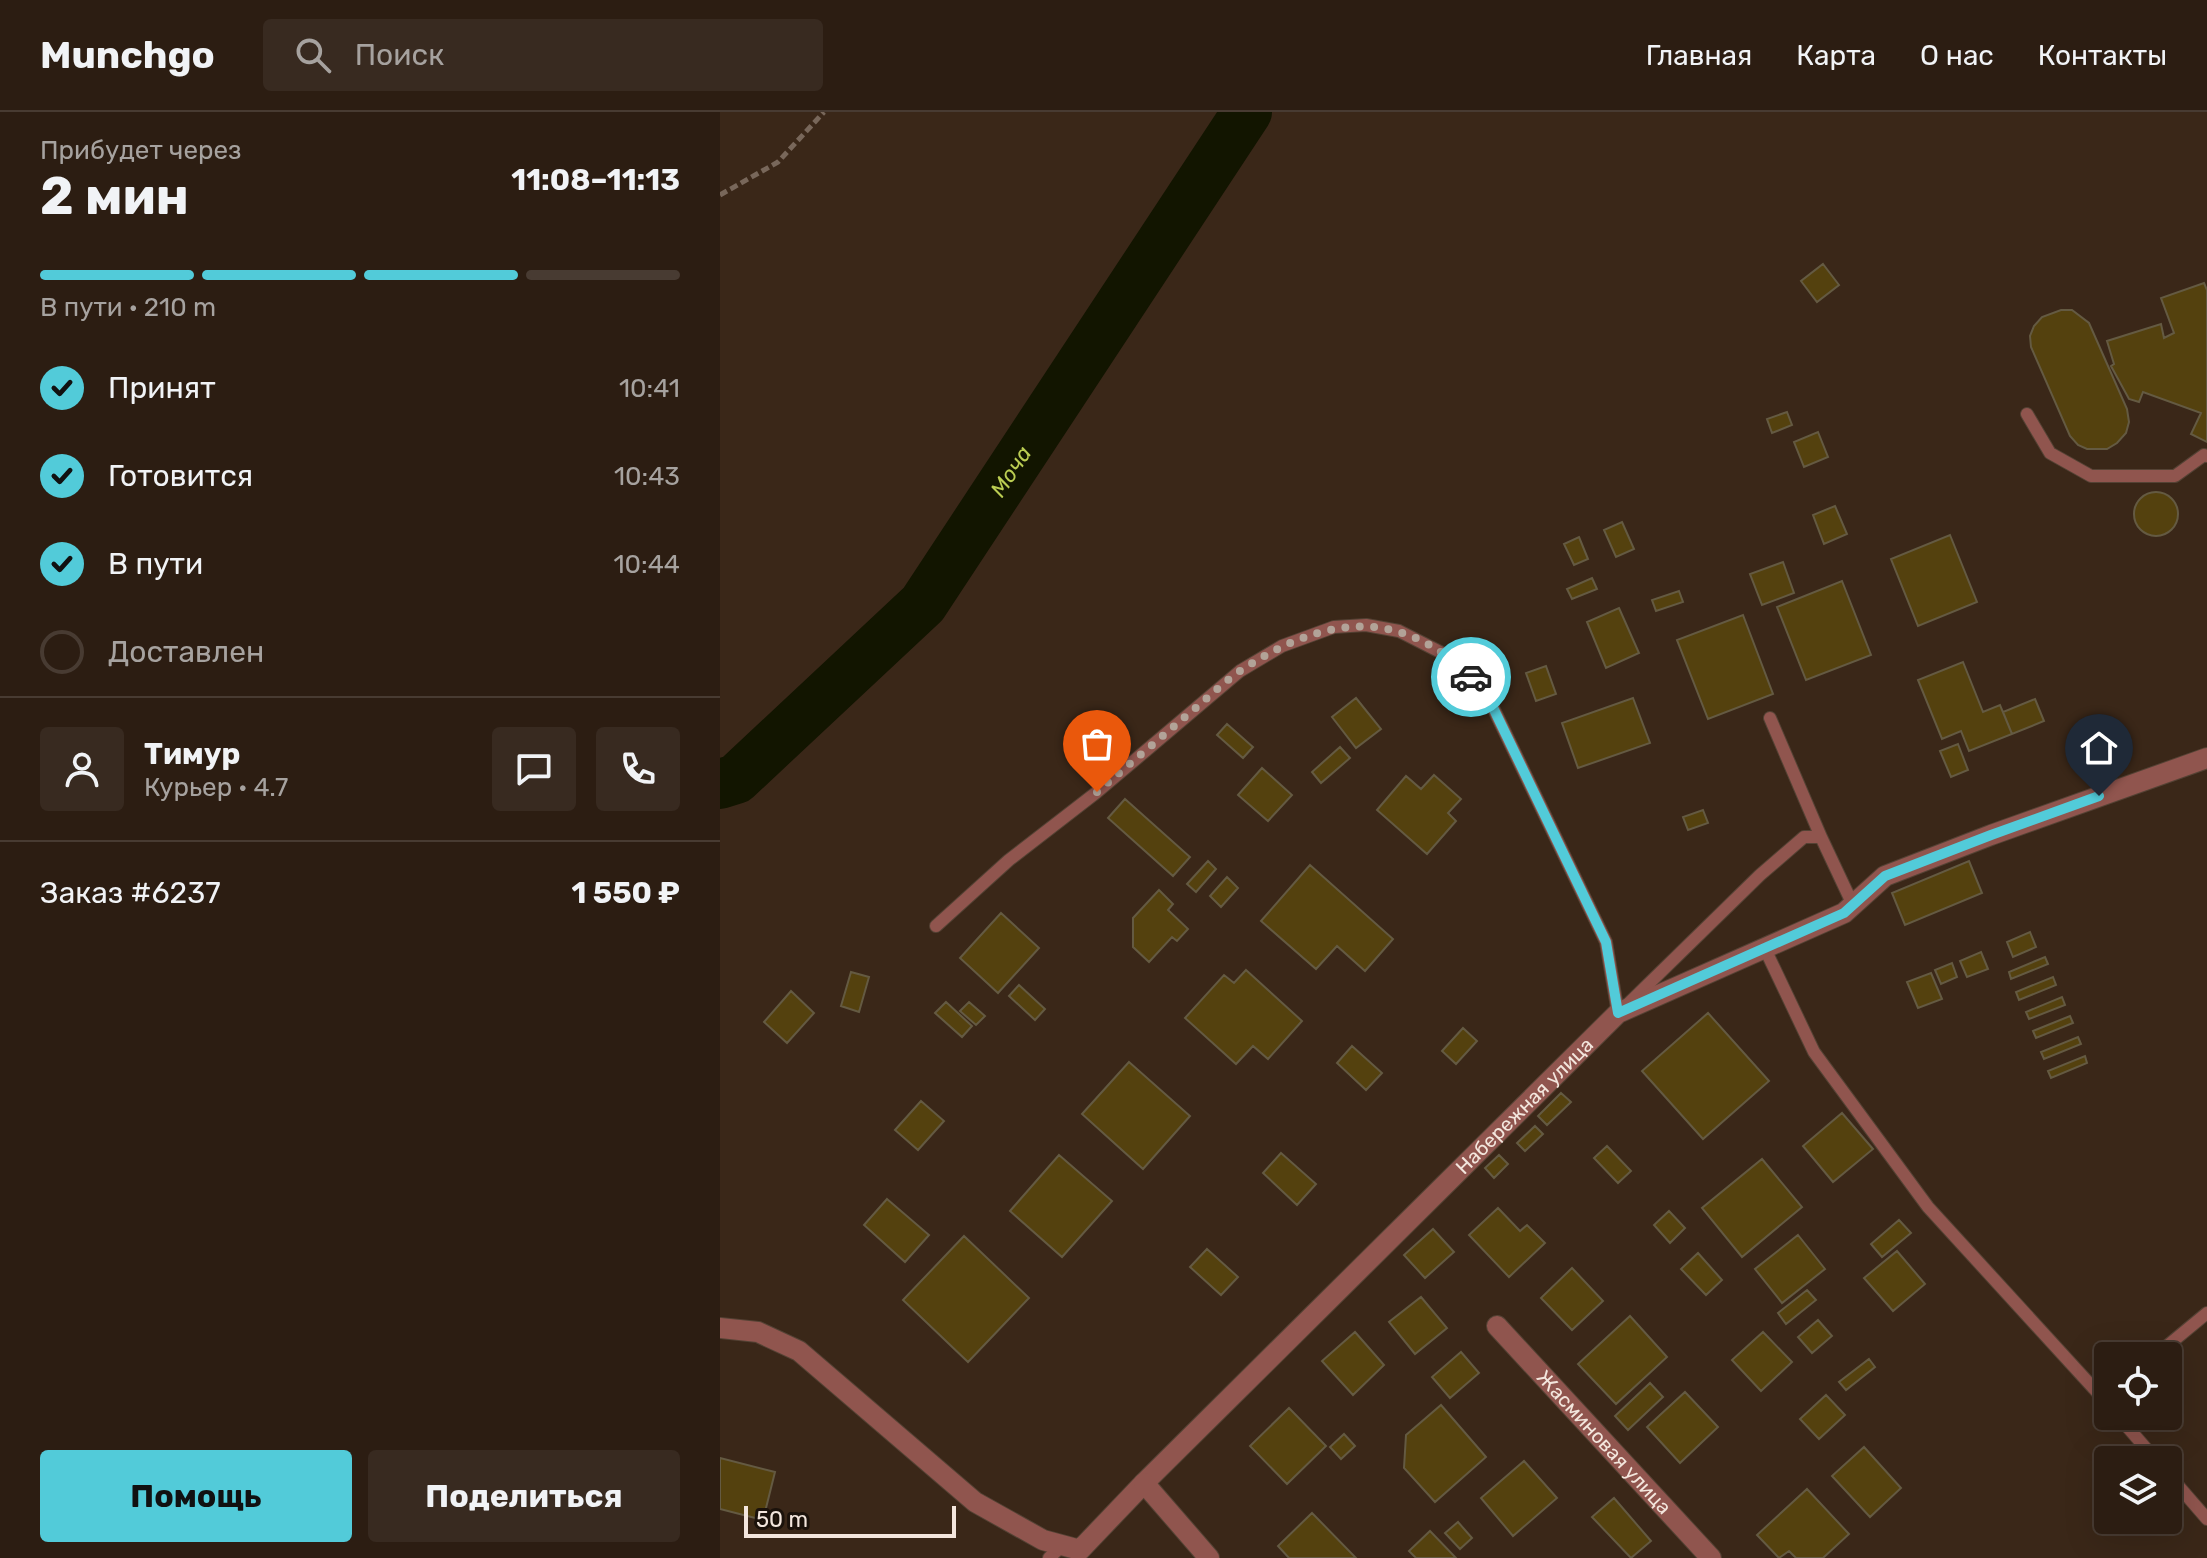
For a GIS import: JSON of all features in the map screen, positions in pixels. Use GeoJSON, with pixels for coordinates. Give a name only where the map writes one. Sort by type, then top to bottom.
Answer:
{"type":"FeatureCollection","features":[{"type":"Feature","properties":{"kind":"street","name":"Набережная улица"},"geometry":{"type":"LineString","coordinates":[[1056,1552],[1080,1550],[1618,1013],[1844,913],[1885,876],[2207,758]]}},
{"type":"Feature","properties":{"kind":"street","name":"Жасминовая улица"},"geometry":{"type":"LineString","coordinates":[[1497,1326],[1711,1558]]}},
{"type":"Feature","properties":{"kind":"street"},"geometry":{"type":"LineString","coordinates":[[720,1328],[758,1332],[799,1351],[975,1502],[1043,1540],[1056,1552]]}},
{"type":"Feature","properties":{"kind":"street"},"geometry":{"type":"LineString","coordinates":[[1144,1483],[1209,1558]]}},
{"type":"Feature","properties":{"kind":"lane"},"geometry":{"type":"LineString","coordinates":[[2027,414],[2050,453],[2091,476],[2175,476],[2204,455],[2207,456]]}},
{"type":"Feature","properties":{"kind":"lane"},"geometry":{"type":"LineString","coordinates":[[936,926],[1009,860],[1097,792],[1240,671],[1282,646],[1334,627],[1366,625],[1399,631],[1452,658],[1485,691],[1606,942],[1618,1013]]}},
{"type":"Feature","properties":{"kind":"lane"},"geometry":{"type":"LineString","coordinates":[[1770,718],[1853,905]]}},
{"type":"Feature","properties":{"kind":"lane"},"geometry":{"type":"LineString","coordinates":[[1618,1013],[1785,851],[1804,837],[1821,837]]}},
{"type":"Feature","properties":{"kind":"lane"},"geometry":{"type":"LineString","coordinates":[[1765,949],[1814,1052],[1928,1207],[2094,1386]]}},
{"type":"Feature","properties":{"kind":"lane"},"geometry":{"type":"LineString","coordinates":[[2172,1342],[2207,1313]]}},
{"type":"Feature","properties":{"kind":"lane"},"geometry":{"type":"LineString","coordinates":[[2130,1430],[2144,1446]]}},
{"type":"Feature","properties":{"kind":"lane"},"geometry":{"type":"LineString","coordinates":[[2182,1490],[2207,1519]]}},
{"type":"Feature","properties":{"kind":"path"},"geometry":{"type":"LineString","coordinates":[[720,195],[778,162],[824,112]]}},
{"type":"Feature","properties":{"kind":"building"},"geometry":{"type":"Polygon","coordinates":[[[1823,264],[1839,285],[1817,302],[1801,281],[1823,264]]]}},
{"type":"Feature","properties":{"kind":"building"},"geometry":{"type":"Polygon","coordinates":[[[2204,283],[2207,290],[2207,442],[2191,434],[2201,413],[2143,392],[2139,402],[2129,399],[2111,366],[2114,364],[2107,341],[2161,324],[2164,338],[2174,333],[2161,298],[2204,283]]]}},
{"type":"Feature","properties":{"kind":"building"},"geometry":{"type":"Polygon","coordinates":[[[2061,310],[2072,310],[2089,323],[2127,409],[2129,422],[2126,433],[2107,449],[2087,449],[2070,436],[2031,347],[2030,336],[2034,326],[2042,317],[2061,310]]]}},
{"type":"Feature","properties":{"kind":"building"},"geometry":{"type":"Polygon","coordinates":[[[1787,412],[1792,425],[1772,433],[1767,419],[1787,412]]]}},
{"type":"Feature","properties":{"kind":"building"},"geometry":{"type":"Polygon","coordinates":[[[1818,432],[1828,457],[1804,467],[1794,442],[1818,432]]]}},
{"type":"Feature","properties":{"kind":"building"},"geometry":{"type":"Polygon","coordinates":[[[2156,492],[2171,499],[2178,514],[2171,529],[2156,536],[2141,529],[2134,514],[2141,499],[2156,492]]]}},
{"type":"Feature","properties":{"kind":"building"},"geometry":{"type":"Polygon","coordinates":[[[1835,506],[1847,534],[1824,544],[1813,515],[1835,506]]]}},
{"type":"Feature","properties":{"kind":"building"},"geometry":{"type":"Polygon","coordinates":[[[1622,522],[1634,549],[1616,557],[1604,530],[1622,522]]]}},
{"type":"Feature","properties":{"kind":"building"},"geometry":{"type":"Polygon","coordinates":[[[1950,535],[1977,602],[1918,626],[1891,559],[1950,535]]]}},
{"type":"Feature","properties":{"kind":"building"},"geometry":{"type":"Polygon","coordinates":[[[1579,537],[1588,559],[1574,565],[1564,544],[1579,537]]]}},
{"type":"Feature","properties":{"kind":"building"},"geometry":{"type":"Polygon","coordinates":[[[1783,562],[1794,593],[1762,605],[1750,574],[1783,562]]]}},
{"type":"Feature","properties":{"kind":"building"},"geometry":{"type":"Polygon","coordinates":[[[1592,578],[1597,589],[1572,599],[1567,589],[1592,578]]]}},
{"type":"Feature","properties":{"kind":"building"},"geometry":{"type":"Polygon","coordinates":[[[1842,581],[1871,655],[1806,680],[1777,607],[1842,581]]]}},
{"type":"Feature","properties":{"kind":"building"},"geometry":{"type":"Polygon","coordinates":[[[1679,591],[1683,602],[1656,611],[1652,600],[1679,591]]]}},
{"type":"Feature","properties":{"kind":"building"},"geometry":{"type":"Polygon","coordinates":[[[1619,608],[1639,653],[1606,668],[1587,622],[1619,608]]]}},
{"type":"Feature","properties":{"kind":"building"},"geometry":{"type":"Polygon","coordinates":[[[1743,615],[1773,694],[1708,719],[1677,640],[1743,615]]]}},
{"type":"Feature","properties":{"kind":"building"},"geometry":{"type":"Polygon","coordinates":[[[1963,662],[1983,712],[2000,705],[2012,734],[1969,751],[1961,731],[1942,739],[1918,680],[1963,662]]]}},
{"type":"Feature","properties":{"kind":"building"},"geometry":{"type":"Polygon","coordinates":[[[1546,666],[1556,694],[1536,701],[1526,673],[1546,666]]]}},
{"type":"Feature","properties":{"kind":"building"},"geometry":{"type":"Polygon","coordinates":[[[1356,698],[1381,729],[1356,748],[1332,717],[1356,698]]]}},
{"type":"Feature","properties":{"kind":"building"},"geometry":{"type":"Polygon","coordinates":[[[1633,698],[1650,743],[1578,768],[1562,723],[1633,698]]]}},
{"type":"Feature","properties":{"kind":"building"},"geometry":{"type":"Polygon","coordinates":[[[2035,699],[2044,721],[2012,734],[2003,712],[2035,699]]]}},
{"type":"Feature","properties":{"kind":"building"},"geometry":{"type":"Polygon","coordinates":[[[1227,724],[1253,747],[1243,758],[1217,735],[1227,724]]]}},
{"type":"Feature","properties":{"kind":"building"},"geometry":{"type":"Polygon","coordinates":[[[1958,744],[1968,770],[1951,777],[1940,751],[1958,744]]]}},
{"type":"Feature","properties":{"kind":"building"},"geometry":{"type":"Polygon","coordinates":[[[1340,747],[1350,758],[1321,783],[1312,772],[1340,747]]]}},
{"type":"Feature","properties":{"kind":"building"},"geometry":{"type":"Polygon","coordinates":[[[1262,768],[1292,795],[1268,821],[1238,795],[1262,768]]]}},
{"type":"Feature","properties":{"kind":"building"},"geometry":{"type":"Polygon","coordinates":[[[1434,775],[1461,799],[1448,813],[1456,821],[1427,854],[1377,810],[1406,776],[1421,789],[1434,775]]]}},
{"type":"Feature","properties":{"kind":"building"},"geometry":{"type":"Polygon","coordinates":[[[1125,799],[1190,857],[1173,876],[1108,818],[1125,799]]]}},
{"type":"Feature","properties":{"kind":"building"},"geometry":{"type":"Polygon","coordinates":[[[1703,810],[1708,823],[1688,830],[1683,817],[1703,810]]]}},
{"type":"Feature","properties":{"kind":"building"},"geometry":{"type":"Polygon","coordinates":[[[1208,861],[1216,869],[1196,892],[1187,884],[1208,861]]]}},
{"type":"Feature","properties":{"kind":"building"},"geometry":{"type":"Polygon","coordinates":[[[1969,861],[1982,893],[1905,925],[1892,893],[1969,861]]]}},
{"type":"Feature","properties":{"kind":"building"},"geometry":{"type":"Polygon","coordinates":[[[1310,865],[1393,939],[1365,971],[1337,946],[1316,969],[1261,921],[1310,865]]]}},
{"type":"Feature","properties":{"kind":"building"},"geometry":{"type":"Polygon","coordinates":[[[1227,877],[1238,888],[1221,907],[1210,896],[1227,877]]]}},
{"type":"Feature","properties":{"kind":"building"},"geometry":{"type":"Polygon","coordinates":[[[1159,890],[1173,904],[1168,910],[1188,929],[1177,941],[1172,937],[1149,962],[1133,947],[1133,918],[1159,890]]]}},
{"type":"Feature","properties":{"kind":"building"},"geometry":{"type":"Polygon","coordinates":[[[1001,913],[1039,948],[998,993],[960,958],[1001,913]]]}},
{"type":"Feature","properties":{"kind":"building"},"geometry":{"type":"Polygon","coordinates":[[[2030,932],[2036,947],[2013,957],[2007,942],[2030,932]]]}},
{"type":"Feature","properties":{"kind":"building"},"geometry":{"type":"Polygon","coordinates":[[[1981,952],[1988,969],[1967,977],[1960,961],[1981,952]]]}},
{"type":"Feature","properties":{"kind":"building"},"geometry":{"type":"Polygon","coordinates":[[[2045,957],[2048,964],[2011,979],[2009,972],[2045,957]]]}},
{"type":"Feature","properties":{"kind":"building"},"geometry":{"type":"Polygon","coordinates":[[[1952,963],[1957,977],[1941,984],[1935,970],[1952,963]]]}},
{"type":"Feature","properties":{"kind":"building"},"geometry":{"type":"Polygon","coordinates":[[[1246,970],[1302,1021],[1268,1059],[1253,1046],[1236,1064],[1185,1018],[1224,975],[1234,983],[1246,970]]]}},
{"type":"Feature","properties":{"kind":"building"},"geometry":{"type":"Polygon","coordinates":[[[851,972],[869,977],[859,1012],[841,1006],[851,972]]]}},
{"type":"Feature","properties":{"kind":"building"},"geometry":{"type":"Polygon","coordinates":[[[1931,973],[1942,999],[1918,1008],[1907,982],[1931,973]]]}},
{"type":"Feature","properties":{"kind":"building"},"geometry":{"type":"Polygon","coordinates":[[[2053,977],[2056,985],[2019,1000],[2016,992],[2053,977]]]}},
{"type":"Feature","properties":{"kind":"building"},"geometry":{"type":"Polygon","coordinates":[[[1019,985],[1045,1009],[1035,1020],[1009,996],[1019,985]]]}},
{"type":"Feature","properties":{"kind":"building"},"geometry":{"type":"Polygon","coordinates":[[[791,991],[814,1013],[787,1043],[764,1022],[791,991]]]}},
{"type":"Feature","properties":{"kind":"building"},"geometry":{"type":"Polygon","coordinates":[[[2062,997],[2065,1005],[2029,1019],[2026,1012],[2062,997]]]}},
{"type":"Feature","properties":{"kind":"building"},"geometry":{"type":"Polygon","coordinates":[[[946,1002],[972,1026],[962,1037],[935,1013],[946,1002]]]}},
{"type":"Feature","properties":{"kind":"building"},"geometry":{"type":"Polygon","coordinates":[[[969,1002],[985,1016],[976,1025],[960,1011],[969,1002]]]}},
{"type":"Feature","properties":{"kind":"building"},"geometry":{"type":"Polygon","coordinates":[[[1708,1013],[1769,1081],[1703,1139],[1642,1071],[1708,1013]]]}},
{"type":"Feature","properties":{"kind":"building"},"geometry":{"type":"Polygon","coordinates":[[[2070,1016],[2073,1023],[2036,1038],[2033,1031],[2070,1016]]]}},
{"type":"Feature","properties":{"kind":"building"},"geometry":{"type":"Polygon","coordinates":[[[1463,1028],[1477,1041],[1456,1064],[1442,1051],[1463,1028]]]}},
{"type":"Feature","properties":{"kind":"building"},"geometry":{"type":"Polygon","coordinates":[[[2078,1037],[2081,1044],[2044,1059],[2041,1052],[2078,1037]]]}},
{"type":"Feature","properties":{"kind":"building"},"geometry":{"type":"Polygon","coordinates":[[[1352,1046],[1382,1073],[1366,1090],[1337,1063],[1352,1046]]]}},
{"type":"Feature","properties":{"kind":"building"},"geometry":{"type":"Polygon","coordinates":[[[2085,1056],[2087,1063],[2051,1078],[2048,1071],[2085,1056]]]}},
{"type":"Feature","properties":{"kind":"building"},"geometry":{"type":"Polygon","coordinates":[[[1129,1062],[1190,1116],[1143,1169],[1082,1114],[1129,1062]]]}},
{"type":"Feature","properties":{"kind":"building"},"geometry":{"type":"Polygon","coordinates":[[[1561,1093],[1571,1102],[1547,1125],[1538,1116],[1561,1093]]]}},
{"type":"Feature","properties":{"kind":"building"},"geometry":{"type":"Polygon","coordinates":[[[921,1101],[944,1121],[918,1150],[895,1130],[921,1101]]]}},
{"type":"Feature","properties":{"kind":"building"},"geometry":{"type":"Polygon","coordinates":[[[1842,1113],[1873,1149],[1833,1182],[1803,1146],[1842,1113]]]}},
{"type":"Feature","properties":{"kind":"building"},"geometry":{"type":"Polygon","coordinates":[[[1535,1126],[1543,1134],[1525,1151],[1517,1143],[1535,1126]]]}},
{"type":"Feature","properties":{"kind":"building"},"geometry":{"type":"Polygon","coordinates":[[[1607,1146],[1631,1171],[1618,1183],[1594,1158],[1607,1146]]]}},
{"type":"Feature","properties":{"kind":"building"},"geometry":{"type":"Polygon","coordinates":[[[1281,1153],[1316,1184],[1297,1205],[1263,1173],[1281,1153]]]}},
{"type":"Feature","properties":{"kind":"building"},"geometry":{"type":"Polygon","coordinates":[[[1059,1155],[1112,1201],[1062,1257],[1010,1211],[1059,1155]]]}},
{"type":"Feature","properties":{"kind":"building"},"geometry":{"type":"Polygon","coordinates":[[[1499,1155],[1508,1164],[1494,1178],[1485,1168],[1499,1155]]]}},
{"type":"Feature","properties":{"kind":"building"},"geometry":{"type":"Polygon","coordinates":[[[1762,1159],[1802,1207],[1742,1257],[1702,1208],[1762,1159]]]}},
{"type":"Feature","properties":{"kind":"building"},"geometry":{"type":"Polygon","coordinates":[[[887,1199],[929,1235],[905,1262],[864,1225],[887,1199]]]}},
{"type":"Feature","properties":{"kind":"building"},"geometry":{"type":"Polygon","coordinates":[[[1498,1208],[1520,1231],[1527,1225],[1545,1243],[1509,1277],[1469,1235],[1498,1208]]]}},
{"type":"Feature","properties":{"kind":"building"},"geometry":{"type":"Polygon","coordinates":[[[1669,1211],[1685,1228],[1670,1243],[1654,1225],[1669,1211]]]}},
{"type":"Feature","properties":{"kind":"building"},"geometry":{"type":"Polygon","coordinates":[[[1899,1220],[1911,1233],[1882,1257],[1871,1244],[1899,1220]]]}},
{"type":"Feature","properties":{"kind":"building"},"geometry":{"type":"Polygon","coordinates":[[[1433,1229],[1454,1252],[1425,1278],[1404,1255],[1433,1229]]]}},
{"type":"Feature","properties":{"kind":"building"},"geometry":{"type":"Polygon","coordinates":[[[1798,1235],[1825,1269],[1782,1303],[1755,1269],[1798,1235]]]}},
{"type":"Feature","properties":{"kind":"building"},"geometry":{"type":"Polygon","coordinates":[[[964,1236],[1029,1298],[968,1362],[903,1300],[964,1236]]]}},
{"type":"Feature","properties":{"kind":"building"},"geometry":{"type":"Polygon","coordinates":[[[1207,1249],[1238,1277],[1221,1295],[1190,1267],[1207,1249]]]}},
{"type":"Feature","properties":{"kind":"building"},"geometry":{"type":"Polygon","coordinates":[[[1897,1251],[1925,1284],[1893,1311],[1864,1278],[1897,1251]]]}},
{"type":"Feature","properties":{"kind":"building"},"geometry":{"type":"Polygon","coordinates":[[[1698,1253],[1722,1280],[1706,1295],[1681,1269],[1698,1253]]]}},
{"type":"Feature","properties":{"kind":"building"},"geometry":{"type":"Polygon","coordinates":[[[1572,1268],[1603,1301],[1572,1330],[1541,1298],[1572,1268]]]}},
{"type":"Feature","properties":{"kind":"building"},"geometry":{"type":"Polygon","coordinates":[[[1807,1290],[1816,1300],[1786,1324],[1778,1313],[1807,1290]]]}},
{"type":"Feature","properties":{"kind":"building"},"geometry":{"type":"Polygon","coordinates":[[[1421,1297],[1447,1328],[1415,1354],[1389,1322],[1421,1297]]]}},
{"type":"Feature","properties":{"kind":"building"},"geometry":{"type":"Polygon","coordinates":[[[1630,1316],[1667,1357],[1616,1404],[1578,1364],[1630,1316]]]}},
{"type":"Feature","properties":{"kind":"building"},"geometry":{"type":"Polygon","coordinates":[[[1818,1320],[1832,1336],[1812,1353],[1798,1337],[1818,1320]]]}},
{"type":"Feature","properties":{"kind":"building"},"geometry":{"type":"Polygon","coordinates":[[[1355,1332],[1384,1365],[1353,1395],[1322,1361],[1355,1332]]]}},
{"type":"Feature","properties":{"kind":"building"},"geometry":{"type":"Polygon","coordinates":[[[1763,1332],[1792,1362],[1761,1391],[1732,1360],[1763,1332]]]}},
{"type":"Feature","properties":{"kind":"building"},"geometry":{"type":"Polygon","coordinates":[[[1461,1352],[1479,1373],[1450,1398],[1432,1377],[1461,1352]]]}},
{"type":"Feature","properties":{"kind":"building"},"geometry":{"type":"Polygon","coordinates":[[[1869,1359],[1875,1367],[1846,1390],[1839,1382],[1869,1359]]]}},
{"type":"Feature","properties":{"kind":"building"},"geometry":{"type":"Polygon","coordinates":[[[1650,1383],[1663,1397],[1628,1430],[1615,1416],[1650,1383]]]}},
{"type":"Feature","properties":{"kind":"building"},"geometry":{"type":"Polygon","coordinates":[[[1685,1392],[1718,1427],[1680,1463],[1647,1427],[1685,1392]]]}},
{"type":"Feature","properties":{"kind":"building"},"geometry":{"type":"Polygon","coordinates":[[[1826,1395],[1845,1415],[1819,1439],[1800,1419],[1826,1395]]]}},
{"type":"Feature","properties":{"kind":"building"},"geometry":{"type":"Polygon","coordinates":[[[1441,1405],[1486,1457],[1435,1502],[1404,1468],[1406,1435],[1441,1405]]]}},
{"type":"Feature","properties":{"kind":"building"},"geometry":{"type":"Polygon","coordinates":[[[1289,1408],[1326,1446],[1287,1484],[1250,1446],[1289,1408]]]}},
{"type":"Feature","properties":{"kind":"building"},"geometry":{"type":"Polygon","coordinates":[[[1344,1434],[1355,1446],[1341,1459],[1330,1447],[1344,1434]]]}},
{"type":"Feature","properties":{"kind":"building"},"geometry":{"type":"Polygon","coordinates":[[[1864,1447],[1901,1488],[1870,1517],[1832,1476],[1864,1447]]]}},
{"type":"Feature","properties":{"kind":"building"},"geometry":{"type":"Polygon","coordinates":[[[720,1458],[775,1472],[763,1520],[720,1509],[720,1458]]]}},
{"type":"Feature","properties":{"kind":"building"},"geometry":{"type":"Polygon","coordinates":[[[1524,1461],[1557,1498],[1513,1536],[1481,1498],[1524,1461]]]}},
{"type":"Feature","properties":{"kind":"building"},"geometry":{"type":"Polygon","coordinates":[[[1807,1489],[1849,1534],[1823,1558],[1796,1558],[1789,1551],[1779,1558],[1757,1535],[1807,1489]]]}},
{"type":"Feature","properties":{"kind":"building"},"geometry":{"type":"Polygon","coordinates":[[[1614,1498],[1651,1541],[1631,1558],[1592,1517],[1614,1498]]]}},
{"type":"Feature","properties":{"kind":"building"},"geometry":{"type":"Polygon","coordinates":[[[1312,1513],[1356,1558],[1289,1558],[1278,1546],[1312,1513]]]}},
{"type":"Feature","properties":{"kind":"building"},"geometry":{"type":"Polygon","coordinates":[[[1458,1522],[1472,1538],[1460,1549],[1445,1533],[1458,1522]]]}},
{"type":"Feature","properties":{"kind":"building"},"geometry":{"type":"Polygon","coordinates":[[[1430,1531],[1456,1558],[1416,1558],[1409,1551],[1430,1531]]]}},
{"type":"Feature","properties":{"kind":"waterway","name":"Моча"},"geometry":{"type":"LineString","coordinates":[[720,784],[736,779],[923,604],[1247,112]]}},
{"type":"Feature","properties":{"kind":"way so far"},"geometry":{"type":"LineString","coordinates":[[1097,792],[1240,671],[1282,646],[1334,627],[1366,625],[1399,631],[1452,658],[1471,677]]}},
{"type":"Feature","properties":{"kind":"route"},"geometry":{"type":"LineString","coordinates":[[1471,677],[1485,691],[1606,942],[1618,1013],[1844,913],[1885,876],[2099,796]]}}]}
